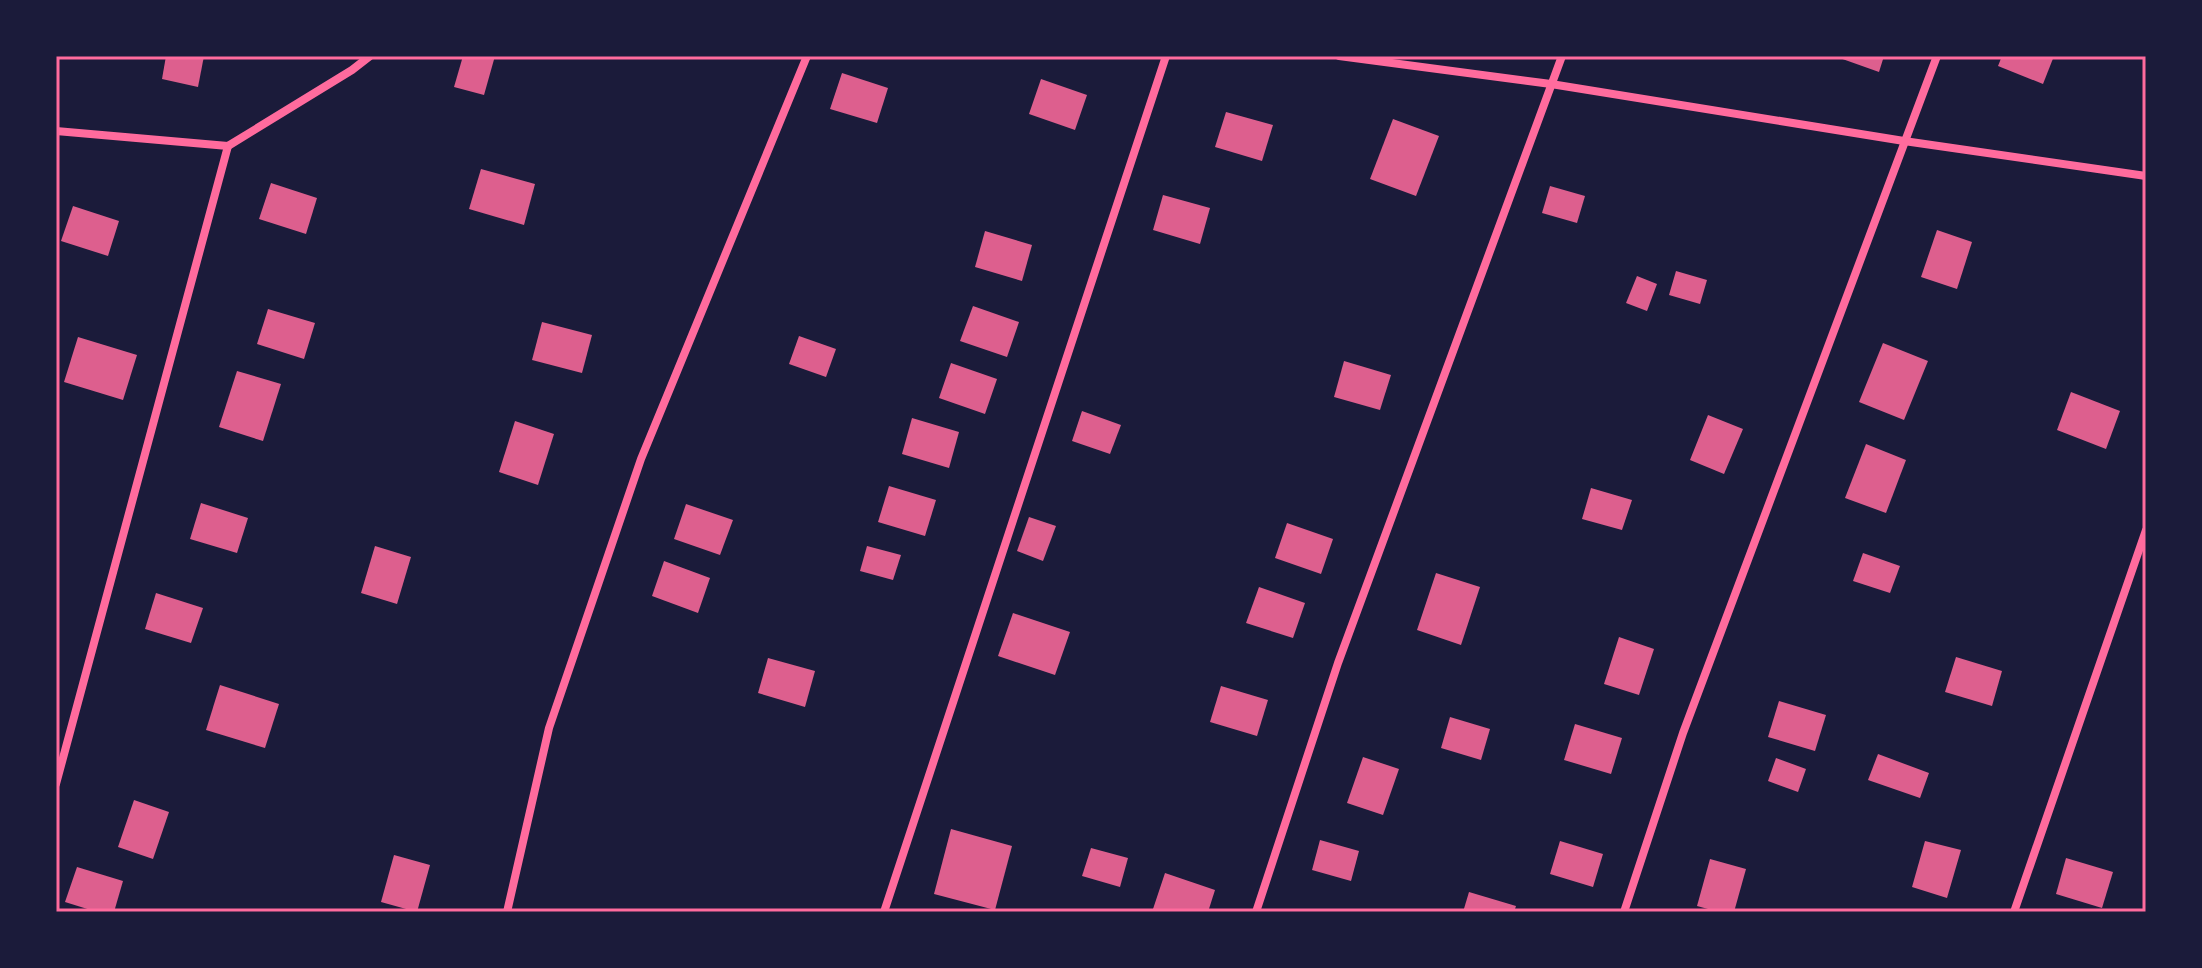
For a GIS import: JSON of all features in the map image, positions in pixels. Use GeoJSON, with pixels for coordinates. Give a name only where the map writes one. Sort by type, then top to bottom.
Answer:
{"type":"FeatureCollection","features":[{"type":"Feature","properties":{"kind":"street"},"geometry":{"type":"LineString","coordinates":[[56,131],[228,146],[370,56]]}},
{"type":"Feature","properties":{"kind":"street"},"geometry":{"type":"LineString","coordinates":[[507,912],[549,728],[641,459],[807,56]]}},
{"type":"Feature","properties":{"kind":"street"},"geometry":{"type":"LineString","coordinates":[[884,912],[1166,56]]}},
{"type":"Feature","properties":{"kind":"street"},"geometry":{"type":"LineString","coordinates":[[1339,56],[1551,84],[2146,176]]}},
{"type":"Feature","properties":{"kind":"street"},"geometry":{"type":"LineString","coordinates":[[1256,912],[1338,663],[1562,56]]}},
{"type":"Feature","properties":{"kind":"street"},"geometry":{"type":"LineString","coordinates":[[1624,912],[1683,733],[1937,56]]}},
{"type":"Feature","properties":{"kind":"street"},"geometry":{"type":"LineString","coordinates":[[56,784],[228,146]]}},
{"type":"Feature","properties":{"kind":"street"},"geometry":{"type":"LineString","coordinates":[[2014,912],[2146,530]]}},
{"type":"Feature","properties":{"kind":"building"},"geometry":{"type":"Polygon","coordinates":[[[166,56],[204,56],[198,87],[162,79],[166,56]]]}},
{"type":"Feature","properties":{"kind":"building"},"geometry":{"type":"Polygon","coordinates":[[[463,56],[495,56],[484,95],[454,87],[463,56]]]}},
{"type":"Feature","properties":{"kind":"building"},"geometry":{"type":"Polygon","coordinates":[[[1834,56],[1884,56],[1879,72],[1834,56]]]}},
{"type":"Feature","properties":{"kind":"building"},"geometry":{"type":"Polygon","coordinates":[[[2002,56],[2054,56],[2043,84],[1998,66],[2002,56]]]}},
{"type":"Feature","properties":{"kind":"building"},"geometry":{"type":"Polygon","coordinates":[[[842,73],[888,88],[877,123],[830,109],[842,73]]]}},
{"type":"Feature","properties":{"kind":"building"},"geometry":{"type":"Polygon","coordinates":[[[1041,79],[1087,95],[1075,130],[1029,114],[1041,79]]]}},
{"type":"Feature","properties":{"kind":"building"},"geometry":{"type":"Polygon","coordinates":[[[1226,112],[1273,125],[1262,161],[1215,147],[1226,112]]]}},
{"type":"Feature","properties":{"kind":"building"},"geometry":{"type":"Polygon","coordinates":[[[1393,119],[1439,136],[1416,196],[1370,179],[1393,119]]]}},
{"type":"Feature","properties":{"kind":"building"},"geometry":{"type":"Polygon","coordinates":[[[481,169],[535,184],[524,225],[469,209],[481,169]]]}},
{"type":"Feature","properties":{"kind":"building"},"geometry":{"type":"Polygon","coordinates":[[[271,183],[317,198],[306,234],[259,219],[271,183]]]}},
{"type":"Feature","properties":{"kind":"building"},"geometry":{"type":"Polygon","coordinates":[[[1550,186],[1585,196],[1577,223],[1542,213],[1550,186]]]}},
{"type":"Feature","properties":{"kind":"building"},"geometry":{"type":"Polygon","coordinates":[[[1163,195],[1210,208],[1200,244],[1153,230],[1163,195]]]}},
{"type":"Feature","properties":{"kind":"building"},"geometry":{"type":"Polygon","coordinates":[[[73,206],[119,221],[108,256],[61,241],[73,206]]]}},
{"type":"Feature","properties":{"kind":"building"},"geometry":{"type":"Polygon","coordinates":[[[1937,230],[1972,242],[1957,289],[1921,277],[1937,230]]]}},
{"type":"Feature","properties":{"kind":"building"},"geometry":{"type":"Polygon","coordinates":[[[985,231],[1032,245],[1022,281],[975,267],[985,231]]]}},
{"type":"Feature","properties":{"kind":"building"},"geometry":{"type":"Polygon","coordinates":[[[1676,271],[1707,280],[1700,304],[1669,295],[1676,271]]]}},
{"type":"Feature","properties":{"kind":"building"},"geometry":{"type":"Polygon","coordinates":[[[1637,276],[1657,284],[1647,311],[1626,303],[1637,276]]]}},
{"type":"Feature","properties":{"kind":"building"},"geometry":{"type":"Polygon","coordinates":[[[973,306],[1019,322],[1007,357],[960,341],[973,306]]]}},
{"type":"Feature","properties":{"kind":"building"},"geometry":{"type":"Polygon","coordinates":[[[268,309],[315,323],[304,359],[257,344],[268,309]]]}},
{"type":"Feature","properties":{"kind":"building"},"geometry":{"type":"Polygon","coordinates":[[[542,322],[592,335],[582,373],[532,360],[542,322]]]}},
{"type":"Feature","properties":{"kind":"building"},"geometry":{"type":"Polygon","coordinates":[[[799,336],[836,349],[826,377],[789,364],[799,336]]]}},
{"type":"Feature","properties":{"kind":"building"},"geometry":{"type":"Polygon","coordinates":[[[78,337],[137,355],[123,400],[64,382],[78,337]]]}},
{"type":"Feature","properties":{"kind":"building"},"geometry":{"type":"Polygon","coordinates":[[[1883,343],[1928,361],[1904,420],[1859,402],[1883,343]]]}},
{"type":"Feature","properties":{"kind":"building"},"geometry":{"type":"Polygon","coordinates":[[[1344,361],[1391,375],[1380,410],[1334,397],[1344,361]]]}},
{"type":"Feature","properties":{"kind":"building"},"geometry":{"type":"Polygon","coordinates":[[[951,363],[997,379],[985,414],[939,398],[951,363]]]}},
{"type":"Feature","properties":{"kind":"building"},"geometry":{"type":"Polygon","coordinates":[[[237,371],[281,384],[263,441],[219,427],[237,371]]]}},
{"type":"Feature","properties":{"kind":"building"},"geometry":{"type":"Polygon","coordinates":[[[2071,392],[2120,411],[2106,449],[2057,430],[2071,392]]]}},
{"type":"Feature","properties":{"kind":"building"},"geometry":{"type":"Polygon","coordinates":[[[1082,411],[1121,425],[1110,454],[1072,441],[1082,411]]]}},
{"type":"Feature","properties":{"kind":"building"},"geometry":{"type":"Polygon","coordinates":[[[1708,415],[1743,429],[1724,474],[1690,460],[1708,415]]]}},
{"type":"Feature","properties":{"kind":"building"},"geometry":{"type":"Polygon","coordinates":[[[912,418],[959,432],[949,468],[902,454],[912,418]]]}},
{"type":"Feature","properties":{"kind":"building"},"geometry":{"type":"Polygon","coordinates":[[[515,421],[554,434],[538,485],[499,472],[515,421]]]}},
{"type":"Feature","properties":{"kind":"building"},"geometry":{"type":"Polygon","coordinates":[[[1866,444],[1906,460],[1886,513],[1845,498],[1866,444]]]}},
{"type":"Feature","properties":{"kind":"building"},"geometry":{"type":"Polygon","coordinates":[[[889,486],[936,500],[925,536],[878,522],[889,486]]]}},
{"type":"Feature","properties":{"kind":"building"},"geometry":{"type":"Polygon","coordinates":[[[1591,488],[1632,500],[1622,530],[1582,519],[1591,488]]]}},
{"type":"Feature","properties":{"kind":"building"},"geometry":{"type":"Polygon","coordinates":[[[201,503],[248,518],[237,553],[190,539],[201,503]]]}},
{"type":"Feature","properties":{"kind":"building"},"geometry":{"type":"Polygon","coordinates":[[[686,504],[733,520],[720,555],[674,539],[686,504]]]}},
{"type":"Feature","properties":{"kind":"building"},"geometry":{"type":"Polygon","coordinates":[[[1029,517],[1056,526],[1043,561],[1017,551],[1029,517]]]}},
{"type":"Feature","properties":{"kind":"building"},"geometry":{"type":"Polygon","coordinates":[[[1287,523],[1333,539],[1321,574],[1275,558],[1287,523]]]}},
{"type":"Feature","properties":{"kind":"building"},"geometry":{"type":"Polygon","coordinates":[[[375,546],[411,557],[397,604],[361,593],[375,546]]]}},
{"type":"Feature","properties":{"kind":"building"},"geometry":{"type":"Polygon","coordinates":[[[867,546],[901,555],[893,580],[860,571],[867,546]]]}},
{"type":"Feature","properties":{"kind":"building"},"geometry":{"type":"Polygon","coordinates":[[[1863,553],[1900,566],[1890,593],[1853,581],[1863,553]]]}},
{"type":"Feature","properties":{"kind":"building"},"geometry":{"type":"Polygon","coordinates":[[[664,561],[710,578],[698,613],[652,596],[664,561]]]}},
{"type":"Feature","properties":{"kind":"building"},"geometry":{"type":"Polygon","coordinates":[[[1436,573],[1480,587],[1461,645],[1417,630],[1436,573]]]}},
{"type":"Feature","properties":{"kind":"building"},"geometry":{"type":"Polygon","coordinates":[[[1259,587],[1305,603],[1293,638],[1246,623],[1259,587]]]}},
{"type":"Feature","properties":{"kind":"building"},"geometry":{"type":"Polygon","coordinates":[[[156,593],[203,608],[191,643],[145,629],[156,593]]]}},
{"type":"Feature","properties":{"kind":"building"},"geometry":{"type":"Polygon","coordinates":[[[1013,613],[1070,632],[1055,675],[998,656],[1013,613]]]}},
{"type":"Feature","properties":{"kind":"building"},"geometry":{"type":"Polygon","coordinates":[[[1619,637],[1654,649],[1639,695],[1604,684],[1619,637]]]}},
{"type":"Feature","properties":{"kind":"building"},"geometry":{"type":"Polygon","coordinates":[[[1956,657],[2002,671],[1992,706],[1945,692],[1956,657]]]}},
{"type":"Feature","properties":{"kind":"building"},"geometry":{"type":"Polygon","coordinates":[[[768,658],[815,671],[805,707],[758,693],[768,658]]]}},
{"type":"Feature","properties":{"kind":"building"},"geometry":{"type":"Polygon","coordinates":[[[220,685],[279,704],[265,748],[206,730],[220,685]]]}},
{"type":"Feature","properties":{"kind":"building"},"geometry":{"type":"Polygon","coordinates":[[[1221,686],[1268,700],[1257,736],[1210,722],[1221,686]]]}},
{"type":"Feature","properties":{"kind":"building"},"geometry":{"type":"Polygon","coordinates":[[[1779,701],[1826,715],[1815,751],[1768,737],[1779,701]]]}},
{"type":"Feature","properties":{"kind":"building"},"geometry":{"type":"Polygon","coordinates":[[[1450,717],[1490,729],[1481,760],[1441,748],[1450,717]]]}},
{"type":"Feature","properties":{"kind":"building"},"geometry":{"type":"Polygon","coordinates":[[[1575,724],[1622,738],[1611,774],[1564,760],[1575,724]]]}},
{"type":"Feature","properties":{"kind":"building"},"geometry":{"type":"Polygon","coordinates":[[[1878,754],[1929,773],[1920,798],[1868,780],[1878,754]]]}},
{"type":"Feature","properties":{"kind":"building"},"geometry":{"type":"Polygon","coordinates":[[[1363,757],[1399,769],[1383,815],[1347,803],[1363,757]]]}},
{"type":"Feature","properties":{"kind":"building"},"geometry":{"type":"Polygon","coordinates":[[[1776,758],[1806,769],[1798,792],[1768,781],[1776,758]]]}},
{"type":"Feature","properties":{"kind":"building"},"geometry":{"type":"Polygon","coordinates":[[[134,800],[169,812],[153,859],[118,847],[134,800]]]}},
{"type":"Feature","properties":{"kind":"building"},"geometry":{"type":"Polygon","coordinates":[[[951,829],[1012,846],[995,910],[934,894],[951,829]]]}},
{"type":"Feature","properties":{"kind":"building"},"geometry":{"type":"Polygon","coordinates":[[[1320,840],[1359,851],[1351,881],[1312,870],[1320,840]]]}},
{"type":"Feature","properties":{"kind":"building"},"geometry":{"type":"Polygon","coordinates":[[[1560,841],[1603,854],[1593,887],[1550,874],[1560,841]]]}},
{"type":"Feature","properties":{"kind":"building"},"geometry":{"type":"Polygon","coordinates":[[[1925,841],[1961,850],[1947,898],[1912,887],[1925,841]]]}},
{"type":"Feature","properties":{"kind":"building"},"geometry":{"type":"Polygon","coordinates":[[[1091,848],[1128,858],[1120,887],[1082,876],[1091,848]]]}},
{"type":"Feature","properties":{"kind":"building"},"geometry":{"type":"Polygon","coordinates":[[[394,855],[430,865],[417,912],[381,902],[394,855]]]}},
{"type":"Feature","properties":{"kind":"building"},"geometry":{"type":"Polygon","coordinates":[[[2066,858],[2113,872],[2102,908],[2056,894],[2066,858]]]}},
{"type":"Feature","properties":{"kind":"building"},"geometry":{"type":"Polygon","coordinates":[[[1710,859],[1746,869],[1734,912],[1719,912],[1697,906],[1710,859]]]}},
{"type":"Feature","properties":{"kind":"building"},"geometry":{"type":"Polygon","coordinates":[[[77,867],[123,881],[114,912],[97,912],[65,902],[77,867]]]}},
{"type":"Feature","properties":{"kind":"building"},"geometry":{"type":"Polygon","coordinates":[[[1165,873],[1215,890],[1208,912],[1152,912],[1165,873]]]}},
{"type":"Feature","properties":{"kind":"building"},"geometry":{"type":"Polygon","coordinates":[[[1469,892],[1516,906],[1514,912],[1463,912],[1469,892]]]}}]}
